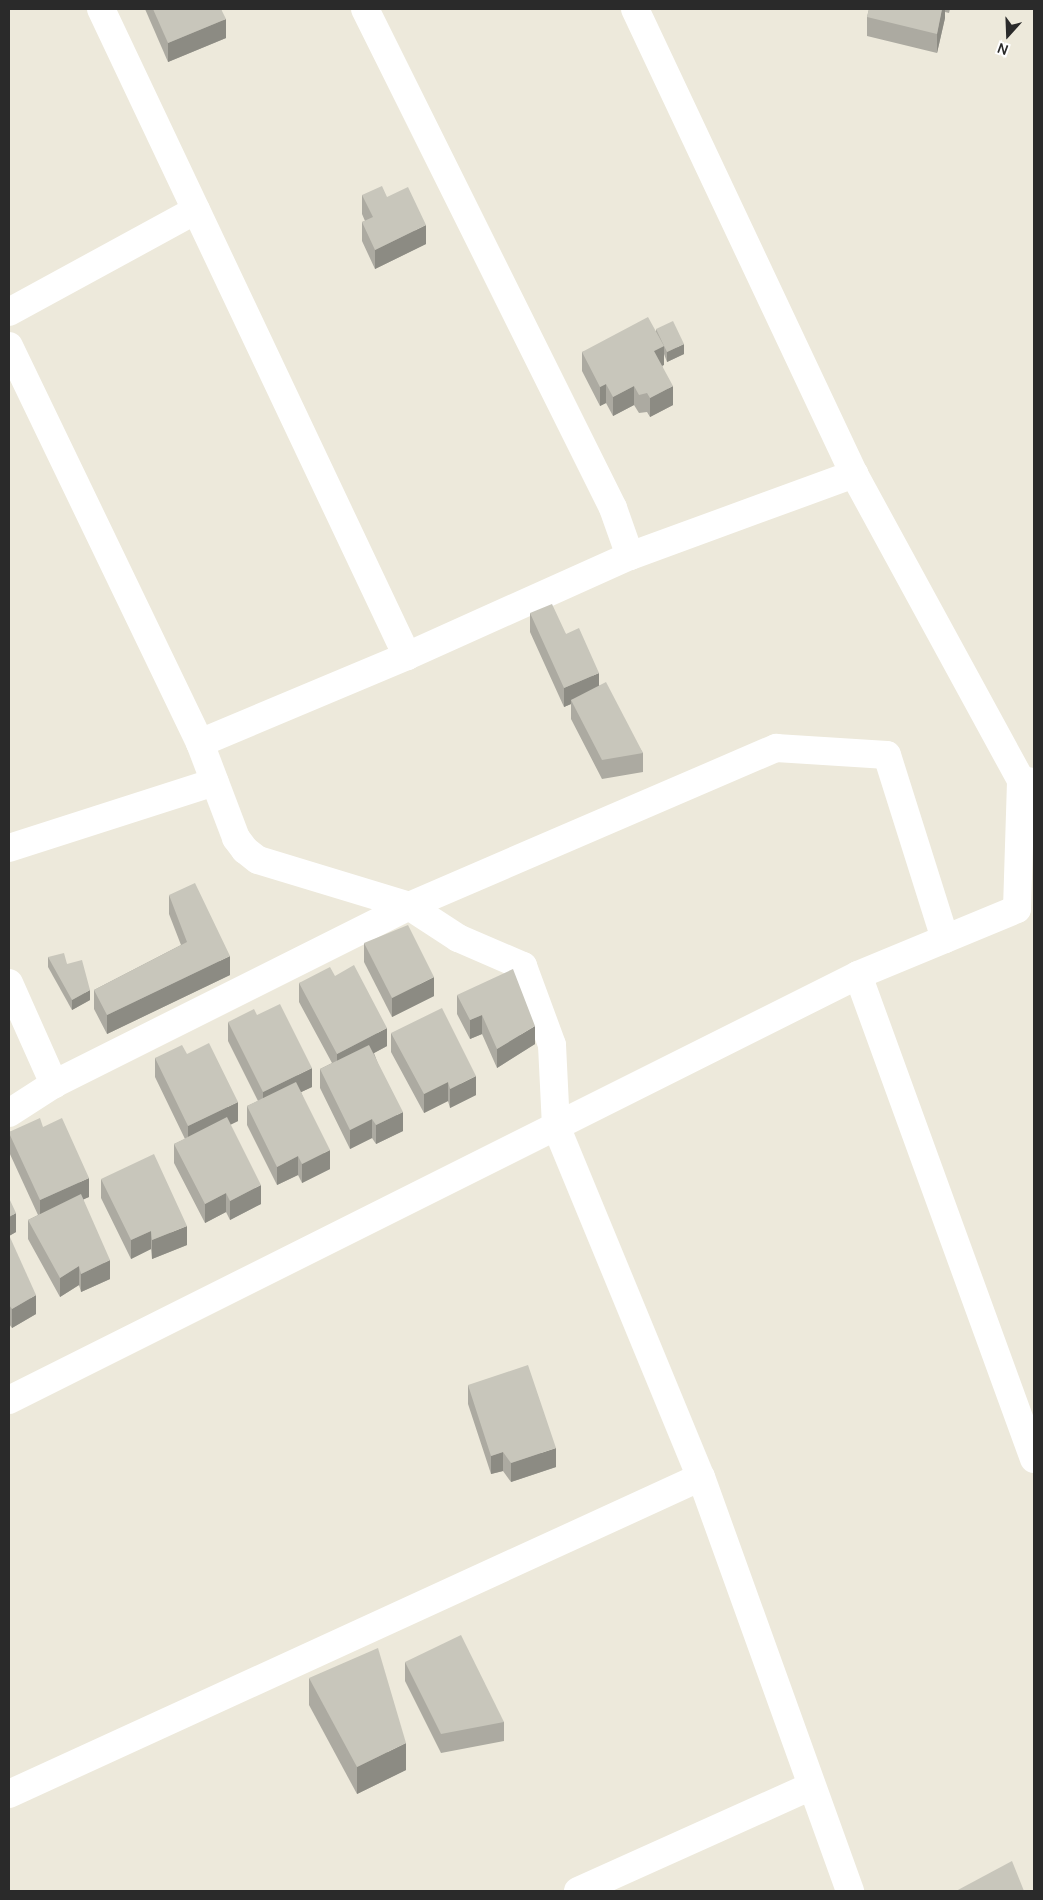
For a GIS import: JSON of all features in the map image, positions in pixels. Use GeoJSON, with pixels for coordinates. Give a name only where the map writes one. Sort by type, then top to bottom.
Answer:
{"type":"FeatureCollection","features":[{"type":"Feature","properties":{"kind":"street"},"geometry":{"type":"LineString","coordinates":[[101,9],[407,656]]}},
{"type":"Feature","properties":{"kind":"street"},"geometry":{"type":"LineString","coordinates":[[365,9],[613,508],[630,556]]}},
{"type":"Feature","properties":{"kind":"street"},"geometry":{"type":"LineString","coordinates":[[9,1400],[858,975],[1017,909],[1027,781],[854,474],[635,9]]}},
{"type":"Feature","properties":{"kind":"street"},"geometry":{"type":"LineString","coordinates":[[9,312],[196,210]]}},
{"type":"Feature","properties":{"kind":"street"},"geometry":{"type":"LineString","coordinates":[[9,346],[200,743],[236,838],[258,860],[409,906],[458,938],[523,966],[552,1045],[556,1126],[701,1477],[850,1891]]}},
{"type":"Feature","properties":{"kind":"street"},"geometry":{"type":"LineString","coordinates":[[200,743],[407,656],[630,556],[854,474]]}},
{"type":"Feature","properties":{"kind":"street"},"geometry":{"type":"LineString","coordinates":[[9,1113],[54,1084],[409,906],[776,748],[886,754],[945,939]]}},
{"type":"Feature","properties":{"kind":"street"},"geometry":{"type":"LineString","coordinates":[[9,848],[215,782]]}},
{"type":"Feature","properties":{"kind":"street"},"geometry":{"type":"LineString","coordinates":[[858,975],[1034,1459]]}},
{"type":"Feature","properties":{"kind":"street"},"geometry":{"type":"LineString","coordinates":[[9,983],[54,1084]]}},
{"type":"Feature","properties":{"kind":"street"},"geometry":{"type":"LineString","coordinates":[[9,1794],[701,1477]]}},
{"type":"Feature","properties":{"kind":"street"},"geometry":{"type":"LineString","coordinates":[[578,1891],[812,1786]]}},
{"type":"Feature","properties":{"kind":"building"},"geometry":{"type":"Polygon","coordinates":[[[153,9],[221,9],[226,19],[168,43],[153,9]]]}},
{"type":"Feature","properties":{"kind":"building"},"geometry":{"type":"Polygon","coordinates":[[[869,9],[942,9],[937,34],[867,17],[869,9]]]}},
{"type":"Feature","properties":{"kind":"building"},"geometry":{"type":"Polygon","coordinates":[[[382,186],[387,197],[408,187],[426,225],[375,250],[362,222],[373,217],[362,195],[382,186]]]}},
{"type":"Feature","properties":{"kind":"building"},"geometry":{"type":"Polygon","coordinates":[[[648,317],[664,346],[654,351],[673,386],[650,398],[647,393],[639,395],[634,386],[613,397],[606,384],[600,387],[582,352],[648,317]]]}},
{"type":"Feature","properties":{"kind":"building"},"geometry":{"type":"Polygon","coordinates":[[[673,321],[684,344],[667,352],[656,329],[673,321]]]}},
{"type":"Feature","properties":{"kind":"building"},"geometry":{"type":"Polygon","coordinates":[[[552,604],[566,634],[579,628],[599,673],[564,688],[530,613],[552,604]]]}},
{"type":"Feature","properties":{"kind":"building"},"geometry":{"type":"Polygon","coordinates":[[[606,682],[643,753],[602,760],[571,700],[606,682]]]}},
{"type":"Feature","properties":{"kind":"building"},"geometry":{"type":"Polygon","coordinates":[[[195,883],[230,956],[107,1015],[94,990],[187,942],[169,895],[195,883]]]}},
{"type":"Feature","properties":{"kind":"building"},"geometry":{"type":"Polygon","coordinates":[[[408,925],[434,977],[392,998],[364,943],[408,925]]]}},
{"type":"Feature","properties":{"kind":"building"},"geometry":{"type":"Polygon","coordinates":[[[64,953],[67,964],[82,960],[90,990],[72,1000],[48,957],[64,953]]]}},
{"type":"Feature","properties":{"kind":"building"},"geometry":{"type":"Polygon","coordinates":[[[354,965],[387,1028],[337,1054],[299,983],[330,967],[335,976],[354,965]]]}},
{"type":"Feature","properties":{"kind":"building"},"geometry":{"type":"Polygon","coordinates":[[[513,969],[535,1026],[497,1049],[482,1015],[470,1020],[457,995],[513,969]]]}},
{"type":"Feature","properties":{"kind":"building"},"geometry":{"type":"Polygon","coordinates":[[[280,1004],[312,1068],[263,1092],[228,1022],[254,1009],[257,1015],[280,1004]]]}},
{"type":"Feature","properties":{"kind":"building"},"geometry":{"type":"Polygon","coordinates":[[[442,1008],[476,1076],[450,1089],[448,1082],[424,1094],[391,1033],[442,1008]]]}},
{"type":"Feature","properties":{"kind":"building"},"geometry":{"type":"Polygon","coordinates":[[[209,1043],[238,1102],[188,1126],[155,1058],[182,1045],[187,1054],[209,1043]]]}},
{"type":"Feature","properties":{"kind":"building"},"geometry":{"type":"Polygon","coordinates":[[[369,1045],[403,1112],[376,1125],[372,1119],[350,1130],[320,1069],[369,1045]]]}},
{"type":"Feature","properties":{"kind":"building"},"geometry":{"type":"Polygon","coordinates":[[[296,1082],[330,1150],[302,1164],[298,1156],[277,1167],[247,1106],[296,1082]]]}},
{"type":"Feature","properties":{"kind":"building"},"geometry":{"type":"Polygon","coordinates":[[[227,1117],[261,1185],[230,1201],[226,1193],[205,1204],[174,1144],[227,1117]]]}},
{"type":"Feature","properties":{"kind":"building"},"geometry":{"type":"Polygon","coordinates":[[[40,1118],[43,1127],[62,1118],[89,1178],[40,1200],[9,1132],[40,1118]]]}},
{"type":"Feature","properties":{"kind":"building"},"geometry":{"type":"Polygon","coordinates":[[[154,1154],[187,1226],[152,1240],[151,1231],[131,1240],[101,1179],[154,1154]]]}},
{"type":"Feature","properties":{"kind":"building"},"geometry":{"type":"Polygon","coordinates":[[[81,1194],[110,1260],[81,1274],[79,1266],[60,1278],[28,1220],[81,1194]]]}},
{"type":"Feature","properties":{"kind":"building"},"geometry":{"type":"Polygon","coordinates":[[[9,1198],[16,1213],[9,1217],[9,1198]]]}},
{"type":"Feature","properties":{"kind":"building"},"geometry":{"type":"Polygon","coordinates":[[[9,1235],[36,1295],[12,1309],[9,1305],[9,1235]]]}},
{"type":"Feature","properties":{"kind":"building"},"geometry":{"type":"Polygon","coordinates":[[[528,1365],[556,1448],[511,1463],[503,1452],[491,1456],[468,1385],[528,1365]]]}},
{"type":"Feature","properties":{"kind":"building"},"geometry":{"type":"Polygon","coordinates":[[[461,1635],[504,1722],[441,1734],[405,1662],[461,1635]]]}},
{"type":"Feature","properties":{"kind":"building"},"geometry":{"type":"Polygon","coordinates":[[[378,1648],[406,1743],[357,1767],[309,1678],[378,1648]]]}},
{"type":"Feature","properties":{"kind":"building"},"geometry":{"type":"Polygon","coordinates":[[[1012,1861],[1024,1891],[956,1891],[1012,1861]]]}}]}
